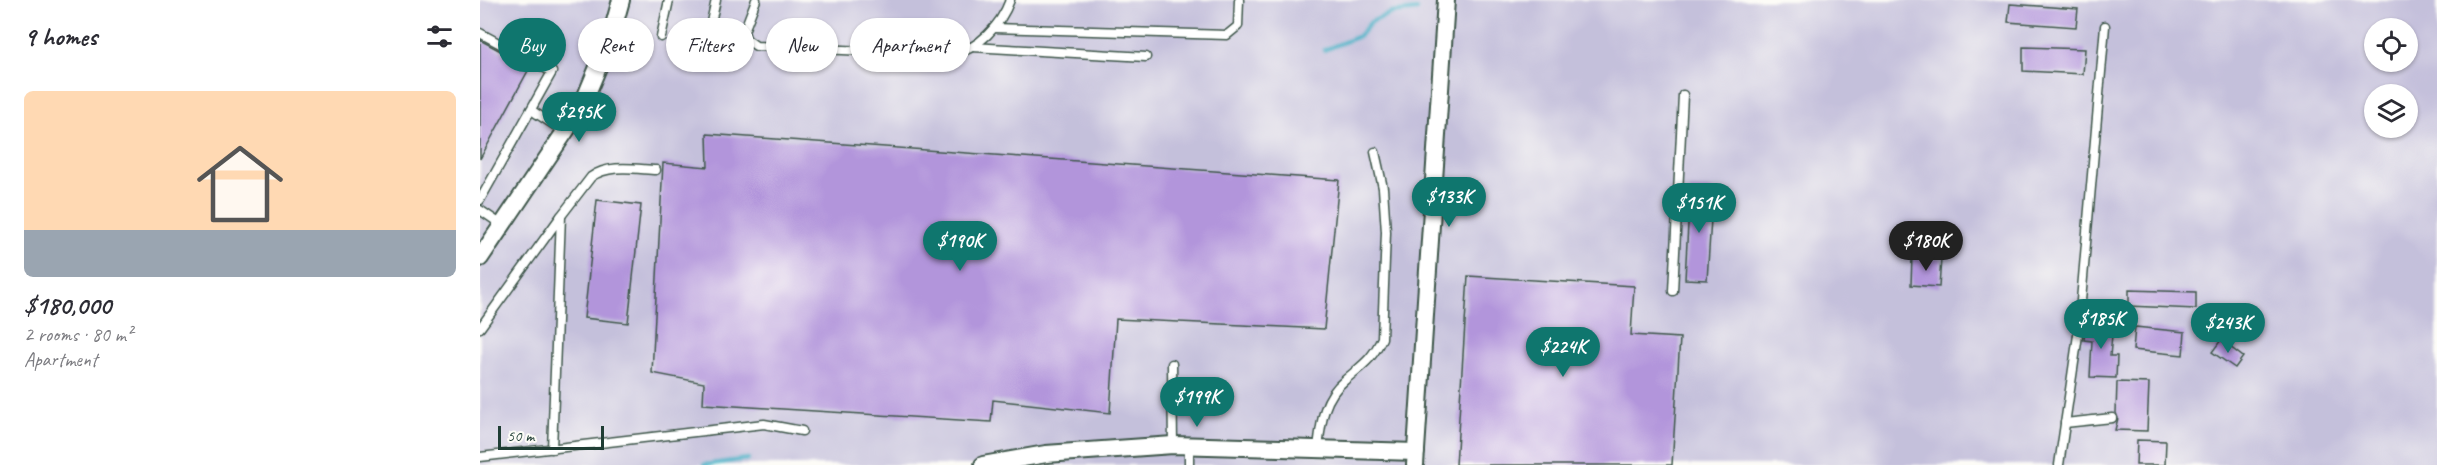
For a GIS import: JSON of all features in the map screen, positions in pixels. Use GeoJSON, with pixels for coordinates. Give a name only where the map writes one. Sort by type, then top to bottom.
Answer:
{"type":"FeatureCollection","features":[{"type":"Feature","properties":{"kind":"street"},"geometry":{"type":"LineString","coordinates":[[483,249],[502,225],[580,108],[596,75],[621,0]]}},
{"type":"Feature","properties":{"kind":"street"},"geometry":{"type":"LineString","coordinates":[[982,465],[1046,454],[1181,445],[1318,448],[1415,459],[1446,0]]}},
{"type":"Feature","properties":{"kind":"lane"},"geometry":{"type":"LineString","coordinates":[[661,38],[669,0]]}},
{"type":"Feature","properties":{"kind":"lane"},"geometry":{"type":"LineString","coordinates":[[712,18],[717,0]]}},
{"type":"Feature","properties":{"kind":"lane"},"geometry":{"type":"LineString","coordinates":[[756,0],[744,31],[746,39],[756,46],[951,55],[972,48],[994,28],[1005,14],[1010,0]]}},
{"type":"Feature","properties":{"kind":"lane"},"geometry":{"type":"LineString","coordinates":[[994,28],[1227,35],[1238,26],[1239,0]]}},
{"type":"Feature","properties":{"kind":"lane"},"geometry":{"type":"LineString","coordinates":[[2059,465],[2078,335],[2105,26]]}},
{"type":"Feature","properties":{"kind":"lane"},"geometry":{"type":"LineString","coordinates":[[480,33],[552,72],[480,200]]}},
{"type":"Feature","properties":{"kind":"lane"},"geometry":{"type":"LineString","coordinates":[[972,48],[1146,57]]}},
{"type":"Feature","properties":{"kind":"lane"},"geometry":{"type":"LineString","coordinates":[[1673,291],[1683,95]]}},
{"type":"Feature","properties":{"kind":"lane"},"geometry":{"type":"LineString","coordinates":[[531,110],[565,132]]}},
{"type":"Feature","properties":{"kind":"lane"},"geometry":{"type":"LineString","coordinates":[[1318,448],[1321,418],[1331,396],[1342,381],[1367,363],[1376,352],[1382,338],[1386,232],[1383,188],[1375,152]]}},
{"type":"Feature","properties":{"kind":"lane"},"geometry":{"type":"LineString","coordinates":[[480,328],[591,177],[597,172],[620,169],[656,170]]}},
{"type":"Feature","properties":{"kind":"lane"},"geometry":{"type":"LineString","coordinates":[[480,210],[502,225]]}},
{"type":"Feature","properties":{"kind":"lane"},"geometry":{"type":"LineString","coordinates":[[552,449],[561,216]]}},
{"type":"Feature","properties":{"kind":"lane"},"geometry":{"type":"LineString","coordinates":[[1172,364],[1181,445],[1189,465]]}},
{"type":"Feature","properties":{"kind":"lane"},"geometry":{"type":"LineString","coordinates":[[2065,423],[2112,418]]}},
{"type":"Feature","properties":{"kind":"lane"},"geometry":{"type":"LineString","coordinates":[[480,457],[764,424],[802,431]]}},
{"type":"Feature","properties":{"kind":"shaded area"},"geometry":{"type":"Polygon","coordinates":[[[480,0],[2437,0],[2437,465],[480,465],[480,0]]]}},
{"type":"Feature","properties":{"kind":"building"},"geometry":{"type":"Polygon","coordinates":[[[2010,4],[2078,9],[2076,27],[2008,22],[2010,4]]]}},
{"type":"Feature","properties":{"kind":"building"},"geometry":{"type":"Polygon","coordinates":[[[480,40],[498,50],[498,72],[527,72],[480,159],[480,40]]]}},
{"type":"Feature","properties":{"kind":"building"},"geometry":{"type":"Polygon","coordinates":[[[2023,47],[2085,49],[2083,74],[2023,71],[2023,47]]]}},
{"type":"Feature","properties":{"kind":"building"},"geometry":{"type":"Polygon","coordinates":[[[707,134],[1339,180],[1324,329],[1116,319],[1110,413],[993,400],[991,422],[703,404],[704,383],[652,373],[663,163],[708,167],[707,134]]]}},
{"type":"Feature","properties":{"kind":"building"},"geometry":{"type":"Polygon","coordinates":[[[1690,188],[1713,189],[1707,280],[1685,279],[1690,188]]]}},
{"type":"Feature","properties":{"kind":"building"},"geometry":{"type":"Polygon","coordinates":[[[597,200],[641,205],[628,323],[584,318],[597,200]]]}},
{"type":"Feature","properties":{"kind":"building"},"geometry":{"type":"Polygon","coordinates":[[[1912,257],[1941,259],[1939,287],[1911,285],[1912,257]]]}},
{"type":"Feature","properties":{"kind":"building"},"geometry":{"type":"Polygon","coordinates":[[[1468,276],[1634,286],[1631,335],[1680,338],[1672,465],[1456,465],[1468,276]]]}},
{"type":"Feature","properties":{"kind":"building"},"geometry":{"type":"Polygon","coordinates":[[[2129,290],[2196,292],[2196,309],[2129,306],[2129,290]]]}},
{"type":"Feature","properties":{"kind":"building"},"geometry":{"type":"Polygon","coordinates":[[[2086,322],[2113,325],[2110,356],[2117,356],[2116,378],[2090,377],[2092,341],[2084,340],[2086,322]]]}},
{"type":"Feature","properties":{"kind":"building"},"geometry":{"type":"Polygon","coordinates":[[[2135,327],[2185,332],[2183,355],[2133,350],[2135,327]]]}},
{"type":"Feature","properties":{"kind":"building"},"geometry":{"type":"Polygon","coordinates":[[[2221,340],[2243,357],[2235,368],[2212,352],[2221,340]]]}},
{"type":"Feature","properties":{"kind":"building"},"geometry":{"type":"Polygon","coordinates":[[[2117,382],[2149,383],[2147,431],[2115,430],[2118,418],[2116,413],[2117,382]]]}},
{"type":"Feature","properties":{"kind":"building"},"geometry":{"type":"Polygon","coordinates":[[[2137,440],[2166,441],[2165,465],[2136,465],[2137,440]]]}},
{"type":"Feature","properties":{"kind":"waterway"},"geometry":{"type":"LineString","coordinates":[[1324,50],[1359,36],[1371,22],[1391,13],[1417,10]]}},
{"type":"Feature","properties":{"kind":"waterway"},"geometry":{"type":"LineString","coordinates":[[704,465],[748,459]]}}]}
